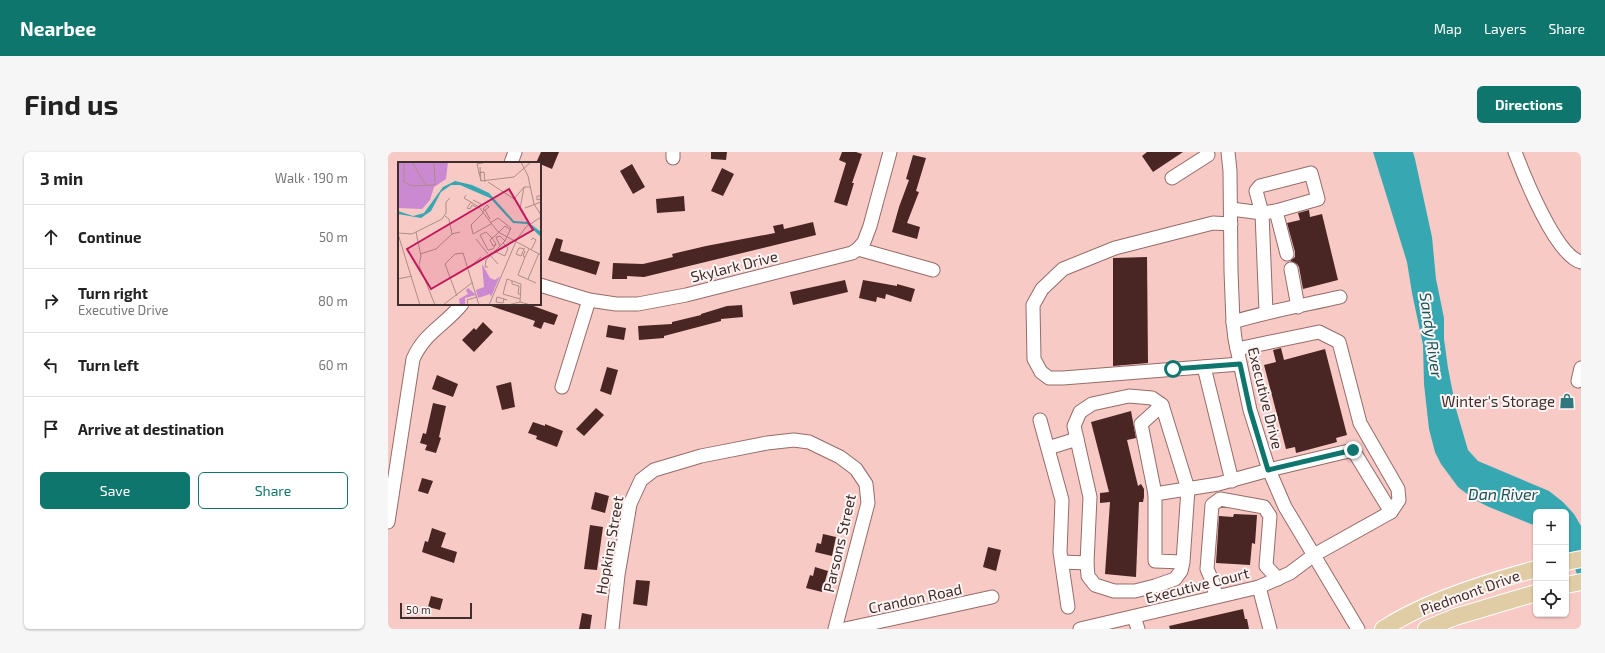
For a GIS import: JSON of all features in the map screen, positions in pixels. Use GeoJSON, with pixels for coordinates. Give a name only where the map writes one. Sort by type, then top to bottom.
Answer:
{"type":"FeatureCollection","features":[{"type":"Feature","properties":{"kind":"main road"},"geometry":{"type":"LineString","coordinates":[[1569,561],[1581,559]]}},
{"type":"Feature","properties":{"kind":"main road","name":"Piedmont Drive"},"geometry":{"type":"LineString","coordinates":[[1383,629],[1425,607],[1497,580],[1533,570]]}},
{"type":"Feature","properties":{"kind":"main road"},"geometry":{"type":"LineString","coordinates":[[1569,584],[1581,582]]}},
{"type":"Feature","properties":{"kind":"main road","name":"Piedmont Drive"},"geometry":{"type":"LineString","coordinates":[[1426,629],[1455,617],[1533,594]]}},
{"type":"Feature","properties":{"kind":"street"},"geometry":{"type":"LineString","coordinates":[[511,162],[515,152]]}},
{"type":"Feature","properties":{"kind":"street"},"geometry":{"type":"LineString","coordinates":[[890,152],[870,226],[864,242],[858,249],[933,270]]}},
{"type":"Feature","properties":{"kind":"street","name":"Executive Drive"},"geometry":{"type":"LineString","coordinates":[[1228,152],[1230,171],[1233,322],[1250,410],[1268,470],[1282,500],[1358,629]]}},
{"type":"Feature","properties":{"kind":"street"},"geometry":{"type":"LineString","coordinates":[[1515,152],[1539,207],[1551,229],[1570,257],[1581,262]]}},
{"type":"Feature","properties":{"kind":"street"},"geometry":{"type":"LineString","coordinates":[[1172,178],[1210,153]]}},
{"type":"Feature","properties":{"kind":"street"},"geometry":{"type":"LineString","coordinates":[[1231,209],[1262,213],[1276,211],[1318,200],[1311,174],[1260,186],[1256,191],[1262,213],[1266,312]]}},
{"type":"Feature","properties":{"kind":"street"},"geometry":{"type":"LineString","coordinates":[[1276,211],[1287,254]]}},
{"type":"Feature","properties":{"kind":"street"},"geometry":{"type":"LineString","coordinates":[[1231,224],[1213,223],[1115,248],[1063,270],[1042,289],[1033,305],[1034,359],[1041,372],[1049,378],[1240,364]]}},
{"type":"Feature","properties":{"kind":"street","name":"Skylark Drive"},"geometry":{"type":"LineString","coordinates":[[541,285],[589,300],[616,304],[638,304],[654,302],[829,259],[852,253],[858,249]]}},
{"type":"Feature","properties":{"kind":"street"},"geometry":{"type":"LineString","coordinates":[[1291,269],[1298,307]]}},
{"type":"Feature","properties":{"kind":"street"},"geometry":{"type":"LineString","coordinates":[[1233,322],[1266,312],[1298,307],[1340,297]]}},
{"type":"Feature","properties":{"kind":"street"},"geometry":{"type":"LineString","coordinates":[[562,387],[589,300]]}},
{"type":"Feature","properties":{"kind":"street"},"geometry":{"type":"LineString","coordinates":[[388,522],[413,358],[425,338],[452,315],[461,305]]}},
{"type":"Feature","properties":{"kind":"street"},"geometry":{"type":"LineString","coordinates":[[1155,494],[1232,481],[1268,470],[1353,450],[1391,512],[1399,500],[1398,489],[1360,423],[1339,342],[1319,332],[1237,349]]}},
{"type":"Feature","properties":{"kind":"street"},"geometry":{"type":"LineString","coordinates":[[1204,367],[1232,481]]}},
{"type":"Feature","properties":{"kind":"street"},"geometry":{"type":"LineString","coordinates":[[1129,396],[1152,398],[1162,405],[1188,489],[1183,562],[1181,571],[1175,579],[1136,591],[1114,591],[1095,585],[1088,576],[1087,563],[1090,497],[1077,439],[1074,426],[1080,412],[1092,404],[1129,396]]}},
{"type":"Feature","properties":{"kind":"street"},"geometry":{"type":"LineString","coordinates":[[1162,405],[1142,424],[1155,494],[1155,561],[1183,562]]}},
{"type":"Feature","properties":{"kind":"street"},"geometry":{"type":"LineString","coordinates":[[1040,420],[1062,500],[1060,552],[1068,607]]}},
{"type":"Feature","properties":{"kind":"street"},"geometry":{"type":"LineString","coordinates":[[1048,448],[1077,439]]}},
{"type":"Feature","properties":{"kind":"street","name":"Parsons Street"},"geometry":{"type":"LineString","coordinates":[[673,464],[700,456],[766,443],[794,440],[809,442],[823,448],[856,469],[866,484],[868,503],[835,629]]}},
{"type":"Feature","properties":{"kind":"street","name":"Hopkins Street"},"geometry":{"type":"LineString","coordinates":[[612,629],[618,575],[630,504],[635,492],[646,475],[654,470],[673,464]]}},
{"type":"Feature","properties":{"kind":"street"},"geometry":{"type":"LineString","coordinates":[[1218,484],[1220,499]]}},
{"type":"Feature","properties":{"kind":"street"},"geometry":{"type":"LineString","coordinates":[[1220,499],[1264,507],[1282,500]]}},
{"type":"Feature","properties":{"kind":"street"},"geometry":{"type":"LineString","coordinates":[[1215,596],[1214,585],[1207,569],[1212,506],[1220,499]]}},
{"type":"Feature","properties":{"kind":"street"},"geometry":{"type":"LineString","coordinates":[[1264,507],[1270,516],[1266,566],[1278,579]]}},
{"type":"Feature","properties":{"kind":"street","name":"Executive Court"},"geometry":{"type":"LineString","coordinates":[[1082,629],[1136,623],[1215,596],[1259,587],[1290,573],[1314,555],[1391,512]]}},
{"type":"Feature","properties":{"kind":"street"},"geometry":{"type":"LineString","coordinates":[[1062,562],[1087,563]]}},
{"type":"Feature","properties":{"kind":"street"},"geometry":{"type":"LineString","coordinates":[[1259,587],[1270,629]]}},
{"type":"Feature","properties":{"kind":"street","name":"Crandon Road"},"geometry":{"type":"LineString","coordinates":[[845,629],[992,597]]}},
{"type":"Feature","properties":{"kind":"water","name":"Dan River"},"geometry":{"type":"Polygon","coordinates":[[[1373,152],[1413,152],[1432,237],[1436,279],[1444,318],[1444,339],[1448,368],[1456,409],[1468,450],[1478,461],[1549,491],[1563,502],[1574,514],[1581,526],[1581,587],[1569,555],[1569,509],[1533,509],[1533,525],[1475,500],[1458,487],[1441,464],[1435,452],[1429,429],[1424,384],[1423,345],[1407,262],[1373,152]]]}},
{"type":"Feature","properties":{"kind":"building"},"geometry":{"type":"Polygon","coordinates":[[[541,152],[559,152],[552,169],[541,164],[541,162],[536,162],[541,152]]]}},
{"type":"Feature","properties":{"kind":"building"},"geometry":{"type":"Polygon","coordinates":[[[711,152],[727,152],[726,160],[711,159],[711,152]]]}},
{"type":"Feature","properties":{"kind":"building"},"geometry":{"type":"Polygon","coordinates":[[[842,152],[856,152],[862,154],[852,183],[854,183],[847,206],[834,202],[846,163],[839,160],[842,152]]]}},
{"type":"Feature","properties":{"kind":"building"},"geometry":{"type":"Polygon","coordinates":[[[1147,152],[1183,152],[1153,172],[1142,156],[1147,152]]]}},
{"type":"Feature","properties":{"kind":"building"},"geometry":{"type":"Polygon","coordinates":[[[913,155],[926,158],[916,191],[919,192],[907,223],[920,227],[917,239],[892,232],[909,180],[906,179],[913,155]]]}},
{"type":"Feature","properties":{"kind":"building"},"geometry":{"type":"Polygon","coordinates":[[[632,164],[645,187],[633,194],[620,171],[632,164]]]}},
{"type":"Feature","properties":{"kind":"building"},"geometry":{"type":"Polygon","coordinates":[[[722,168],[734,174],[723,196],[711,191],[722,168]]]}},
{"type":"Feature","properties":{"kind":"building"},"geometry":{"type":"Polygon","coordinates":[[[684,196],[685,211],[657,213],[656,199],[684,196]]]}},
{"type":"Feature","properties":{"kind":"building"},"geometry":{"type":"Polygon","coordinates":[[[1309,210],[1310,217],[1322,214],[1338,280],[1303,289],[1299,267],[1297,264],[1290,261],[1295,257],[1295,252],[1287,223],[1300,220],[1298,213],[1309,210]]]}},
{"type":"Feature","properties":{"kind":"building"},"geometry":{"type":"Polygon","coordinates":[[[813,222],[816,235],[644,277],[627,276],[627,279],[612,279],[613,263],[643,264],[673,257],[672,254],[706,246],[775,233],[773,226],[783,224],[784,229],[813,222]]]}},
{"type":"Feature","properties":{"kind":"building"},"geometry":{"type":"Polygon","coordinates":[[[556,238],[563,240],[560,251],[600,262],[596,275],[548,260],[556,238]]]}},
{"type":"Feature","properties":{"kind":"building"},"geometry":{"type":"Polygon","coordinates":[[[1147,257],[1148,363],[1113,366],[1113,258],[1147,257]]]}},
{"type":"Feature","properties":{"kind":"building"},"geometry":{"type":"Polygon","coordinates":[[[845,280],[848,292],[793,305],[790,292],[845,280]]]}},
{"type":"Feature","properties":{"kind":"building"},"geometry":{"type":"Polygon","coordinates":[[[863,280],[897,286],[897,284],[915,289],[911,302],[886,294],[885,299],[877,297],[876,302],[859,298],[863,280]]]}},
{"type":"Feature","properties":{"kind":"building"},"geometry":{"type":"Polygon","coordinates":[[[488,305],[531,305],[558,315],[554,325],[544,322],[541,329],[533,326],[535,321],[488,305]]]}},
{"type":"Feature","properties":{"kind":"building"},"geometry":{"type":"Polygon","coordinates":[[[742,305],[743,317],[721,319],[721,321],[664,336],[664,338],[639,340],[638,326],[672,324],[672,322],[701,315],[727,306],[742,305]]]}},
{"type":"Feature","properties":{"kind":"building"},"geometry":{"type":"Polygon","coordinates":[[[483,322],[493,332],[474,352],[462,340],[474,328],[476,330],[483,322]]]}},
{"type":"Feature","properties":{"kind":"building"},"geometry":{"type":"Polygon","coordinates":[[[608,325],[626,328],[624,340],[606,337],[608,325]]]}},
{"type":"Feature","properties":{"kind":"building"},"geometry":{"type":"Polygon","coordinates":[[[1281,348],[1284,360],[1325,349],[1347,435],[1336,438],[1337,442],[1296,453],[1295,447],[1286,449],[1264,365],[1276,362],[1273,350],[1281,348]]]}},
{"type":"Feature","properties":{"kind":"building"},"geometry":{"type":"Polygon","coordinates":[[[607,367],[618,370],[611,395],[600,391],[607,367]]]}},
{"type":"Feature","properties":{"kind":"building"},"geometry":{"type":"Polygon","coordinates":[[[437,375],[458,384],[453,397],[432,389],[437,375]]]}},
{"type":"Feature","properties":{"kind":"building"},"geometry":{"type":"Polygon","coordinates":[[[511,382],[515,407],[502,410],[496,386],[511,382]]]}},
{"type":"Feature","properties":{"kind":"building"},"geometry":{"type":"Polygon","coordinates":[[[433,403],[446,406],[439,437],[441,438],[436,453],[425,450],[427,445],[420,443],[423,433],[426,434],[433,403]]]}},
{"type":"Feature","properties":{"kind":"building"},"geometry":{"type":"Polygon","coordinates":[[[596,408],[604,415],[584,436],[576,429],[596,408]]]}},
{"type":"Feature","properties":{"kind":"building"},"geometry":{"type":"Polygon","coordinates":[[[1131,411],[1136,438],[1127,440],[1138,486],[1141,484],[1144,489],[1143,502],[1139,502],[1136,577],[1105,574],[1110,502],[1100,503],[1100,493],[1109,492],[1091,422],[1131,411]]]}},
{"type":"Feature","properties":{"kind":"building"},"geometry":{"type":"Polygon","coordinates":[[[533,422],[545,426],[545,424],[563,431],[557,447],[536,439],[537,436],[528,433],[533,422]]]}},
{"type":"Feature","properties":{"kind":"building"},"geometry":{"type":"Polygon","coordinates":[[[422,478],[433,481],[428,494],[418,491],[422,478]]]}},
{"type":"Feature","properties":{"kind":"building"},"geometry":{"type":"Polygon","coordinates":[[[595,492],[609,496],[605,513],[591,509],[595,492]]]}},
{"type":"Feature","properties":{"kind":"building"},"geometry":{"type":"Polygon","coordinates":[[[1234,514],[1257,515],[1255,544],[1252,543],[1250,565],[1216,563],[1219,516],[1233,517],[1234,514]]]}},
{"type":"Feature","properties":{"kind":"building"},"geometry":{"type":"Polygon","coordinates":[[[590,525],[603,527],[597,570],[584,569],[590,525]]]}},
{"type":"Feature","properties":{"kind":"building"},"geometry":{"type":"Polygon","coordinates":[[[432,528],[446,533],[441,547],[457,552],[454,563],[422,552],[425,541],[428,542],[432,528]]]}},
{"type":"Feature","properties":{"kind":"building"},"geometry":{"type":"Polygon","coordinates":[[[823,534],[836,537],[832,556],[815,552],[817,543],[821,544],[823,534]]]}},
{"type":"Feature","properties":{"kind":"building"},"geometry":{"type":"Polygon","coordinates":[[[988,547],[1001,550],[996,571],[983,567],[988,547]]]}},
{"type":"Feature","properties":{"kind":"building"},"geometry":{"type":"Polygon","coordinates":[[[815,567],[828,571],[822,592],[806,588],[810,575],[813,576],[815,567]]]}},
{"type":"Feature","properties":{"kind":"building"},"geometry":{"type":"Polygon","coordinates":[[[636,580],[650,581],[647,606],[633,604],[636,580]]]}},
{"type":"Feature","properties":{"kind":"building"},"geometry":{"type":"Polygon","coordinates":[[[431,596],[443,599],[440,610],[428,607],[431,596]]]}},
{"type":"Feature","properties":{"kind":"building"},"geometry":{"type":"Polygon","coordinates":[[[1243,609],[1249,629],[1170,629],[1169,626],[1243,609]]]}},
{"type":"Feature","properties":{"kind":"building"},"geometry":{"type":"Polygon","coordinates":[[[582,613],[592,615],[590,629],[579,629],[582,613]]]}},
{"type":"Feature","properties":{"kind":"place","name":"Winter's Storage"},"geometry":{"type":"Point","coordinates":[1567,401]}},
{"type":"Feature","properties":{"kind":"route"},"geometry":{"type":"LineString","coordinates":[[1173,369],[1240,364],[1250,410],[1268,470],[1353,450]]}},
{"type":"Feature","properties":{"kind":"water label","name":"Sandy River"},"geometry":{"type":"Point","coordinates":[1432,335]}}]}
